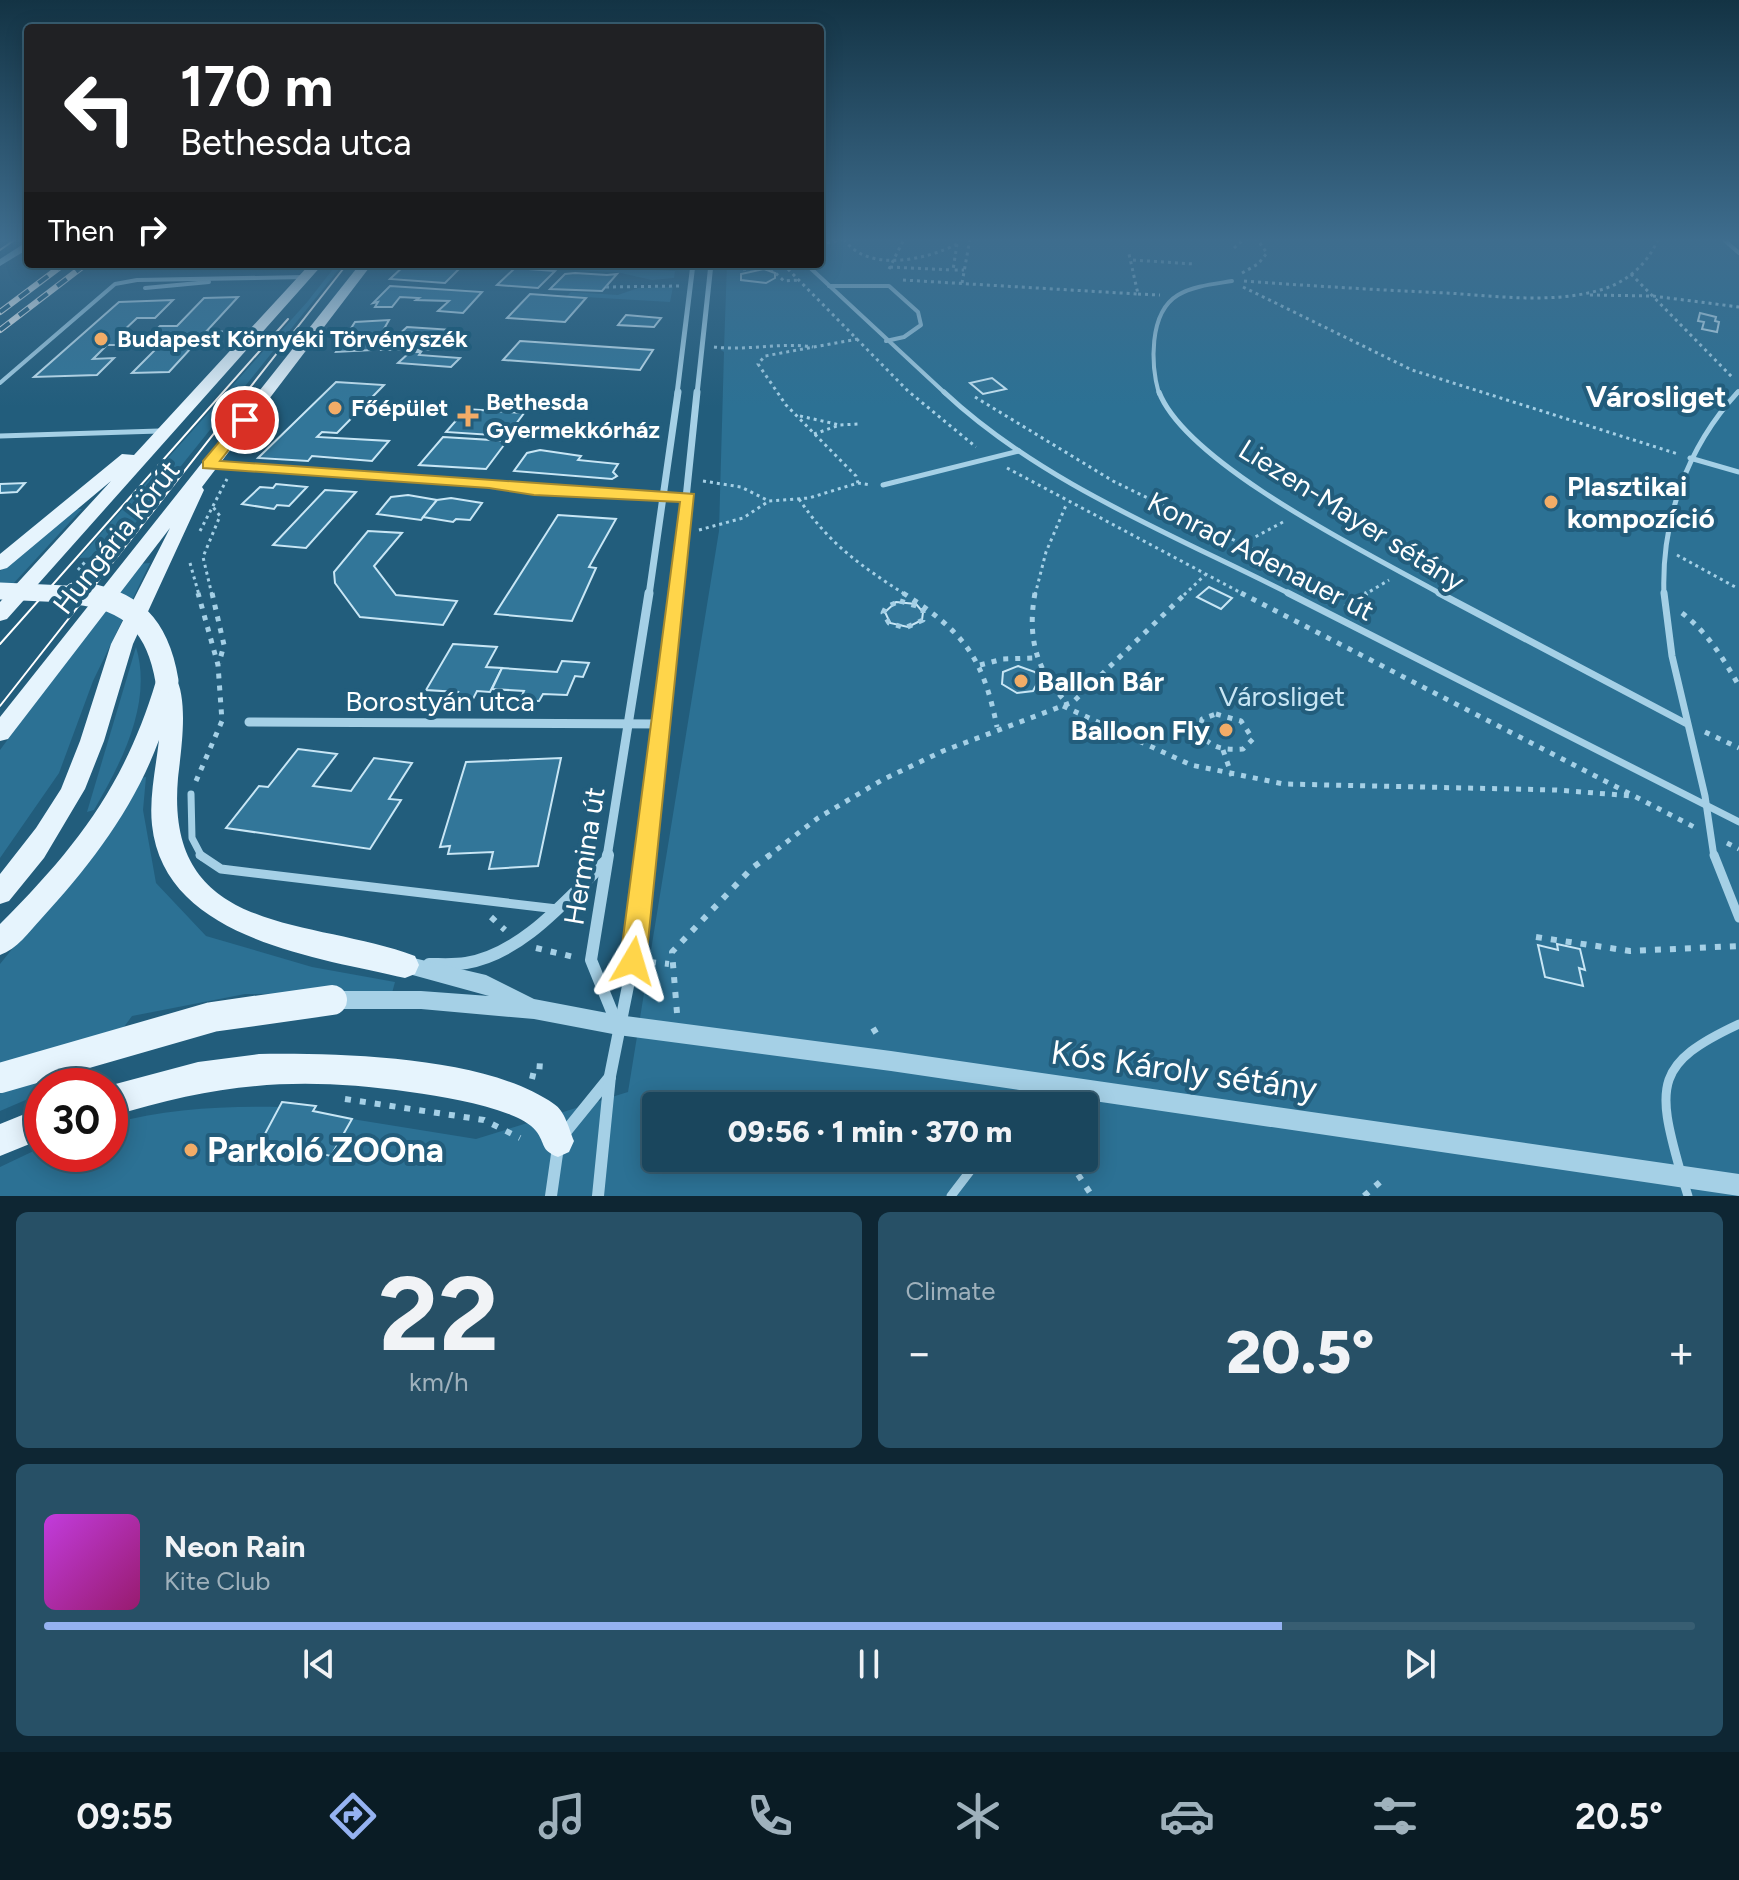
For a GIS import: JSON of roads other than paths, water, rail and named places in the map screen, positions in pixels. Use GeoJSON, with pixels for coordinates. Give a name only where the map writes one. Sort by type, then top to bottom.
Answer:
{"type":"FeatureCollection","features":[{"type":"Feature","properties":{"kind":"main road","name":"Hungária körút"},"geometry":{"type":"LineString","coordinates":[[0,614],[289,295]]}},
{"type":"Feature","properties":{"kind":"main road","name":"Hungária körút"},"geometry":{"type":"LineString","coordinates":[[0,733],[342,295]]}},
{"type":"Feature","properties":{"kind":"main road"},"geometry":{"type":"LineString","coordinates":[[0,564],[186,409]]}},
{"type":"Feature","properties":{"kind":"main road"},"geometry":{"type":"LineString","coordinates":[[0,893],[48,832],[82,769],[122,643],[184,522],[204,470]]}},
{"type":"Feature","properties":{"kind":"main road"},"geometry":{"type":"LineString","coordinates":[[0,591],[77,592],[111,600],[133,611],[161,645],[171,728],[164,798],[165,829],[171,854],[187,880],[210,904],[241,923],[405,965]]}},
{"type":"Feature","properties":{"kind":"main road"},"geometry":{"type":"LineString","coordinates":[[5,938],[80,853],[113,806],[134,771],[167,681]]}},
{"type":"Feature","properties":{"kind":"main road"},"geometry":{"type":"LineString","coordinates":[[0,1078],[212,1017],[332,1000]]}},
{"type":"Feature","properties":{"kind":"main road"},"geometry":{"type":"LineString","coordinates":[[128,1095],[168,1083],[230,1071],[293,1067],[343,1070],[503,1093],[547,1118],[558,1141]]}},
{"type":"Feature","properties":{"kind":"main road"},"geometry":{"type":"LineString","coordinates":[[0,1140],[24,1130]]}},
{"type":"Feature","properties":{"kind":"street","name":"Hermina út"},"geometry":{"type":"LineString","coordinates":[[618,1025],[591,960],[605,862],[631,724],[664,499],[688,295]]}},
{"type":"Feature","properties":{"kind":"street"},"geometry":{"type":"LineString","coordinates":[[598,1196],[610,1076],[633,961],[662,724],[685,533],[707,295]]}},
{"type":"Feature","properties":{"kind":"street"},"geometry":{"type":"LineString","coordinates":[[204,470],[234,466],[664,499],[688,498]]}},
{"type":"Feature","properties":{"kind":"street","name":"Borostyán utca"},"geometry":{"type":"LineString","coordinates":[[249,722],[662,724]]}},
{"type":"Feature","properties":{"kind":"street"},"geometry":{"type":"LineString","coordinates":[[405,965],[472,962],[516,940],[557,909],[605,862]]}},
{"type":"Feature","properties":{"kind":"street"},"geometry":{"type":"LineString","coordinates":[[405,965],[486,984],[534,1009]]}},
{"type":"Feature","properties":{"kind":"street"},"geometry":{"type":"LineString","coordinates":[[332,1000],[421,1000],[534,1009]]}},
{"type":"Feature","properties":{"kind":"street","name":"Kós Károly sétány"},"geometry":{"type":"LineString","coordinates":[[534,1009],[618,1025],[672,1030],[1075,1088],[1685,1187],[1739,1186]]}},
{"type":"Feature","properties":{"kind":"street"},"geometry":{"type":"LineString","coordinates":[[551,1196],[558,1141],[610,1076]]}},
{"type":"Feature","properties":{"kind":"lane"},"geometry":{"type":"LineString","coordinates":[[0,383],[102,295]]}},
{"type":"Feature","properties":{"kind":"lane","name":"Konrad Adenauer út"},"geometry":{"type":"LineString","coordinates":[[838,295],[972,419],[1067,481],[1739,822]]}},
{"type":"Feature","properties":{"kind":"lane"},"geometry":{"type":"LineString","coordinates":[[886,341],[904,337],[921,325],[918,312],[899,295]]}},
{"type":"Feature","properties":{"kind":"lane","name":"Liezen-Mayer sétány"},"geometry":{"type":"LineString","coordinates":[[1180,295],[1162,306],[1154,365],[1158,392],[1166,408],[1199,440],[1249,479],[1401,573],[1542,651],[1687,724]]}},
{"type":"Feature","properties":{"kind":"lane"},"geometry":{"type":"LineString","coordinates":[[1739,391],[1725,404],[1690,458],[1676,496],[1665,601],[1673,658],[1708,806],[1718,876],[1739,918]]}},
{"type":"Feature","properties":{"kind":"lane"},"geometry":{"type":"LineString","coordinates":[[0,436],[159,431]]}},
{"type":"Feature","properties":{"kind":"lane"},"geometry":{"type":"LineString","coordinates":[[883,485],[1019,451]]}},
{"type":"Feature","properties":{"kind":"lane"},"geometry":{"type":"LineString","coordinates":[[1690,458],[1739,472]]}},
{"type":"Feature","properties":{"kind":"lane"},"geometry":{"type":"LineString","coordinates":[[191,794],[190,839],[205,862],[221,869],[557,909]]}},
{"type":"Feature","properties":{"kind":"lane"},"geometry":{"type":"LineString","coordinates":[[1685,1187],[1663,1113],[1664,1081],[1680,1056],[1711,1035],[1739,1024]]}},
{"type":"Feature","properties":{"kind":"lane"},"geometry":{"type":"LineString","coordinates":[[1068,1092],[1075,1088]]}},
{"type":"Feature","properties":{"kind":"lane"},"geometry":{"type":"LineString","coordinates":[[951,1196],[969,1172]]}},
{"type":"Feature","properties":{"kind":"tram line"},"geometry":{"type":"LineString","coordinates":[[0,706],[323,295]]}},
{"type":"Feature","properties":{"kind":"tram line"},"geometry":{"type":"LineString","coordinates":[[0,644],[288,319]]}},
{"type":"Feature","properties":{"kind":"railway"},"geometry":{"type":"LineString","coordinates":[[0,312],[23,295]]}},
{"type":"Feature","properties":{"kind":"railway"},"geometry":{"type":"LineString","coordinates":[[0,330],[46,295]]}},
{"type":"Feature","properties":{"kind":"place","name":"Budapest Környéki Törvényszék"},"geometry":{"type":"Point","coordinates":[101,339]}},
{"type":"Feature","properties":{"kind":"place","name":"Főépület"},"geometry":{"type":"Point","coordinates":[335,408]}},
{"type":"Feature","properties":{"kind":"place","name":"Bethesda Gyermekkórház"},"geometry":{"type":"Point","coordinates":[468,416]}},
{"type":"Feature","properties":{"kind":"place","name":"Plasztikai kompozíció"},"geometry":{"type":"Point","coordinates":[1551,502]}},
{"type":"Feature","properties":{"kind":"place","name":"Ballon Bár"},"geometry":{"type":"Point","coordinates":[1021,681]}},
{"type":"Feature","properties":{"kind":"place","name":"Balloon Fly"},"geometry":{"type":"Point","coordinates":[1226,730]}},
{"type":"Feature","properties":{"kind":"place","name":"Parkoló ZOOna"},"geometry":{"type":"Point","coordinates":[191,1150]}},
{"type":"Feature","properties":{"kind":"district","name":"Városliget"},"geometry":{"type":"Point","coordinates":[1656,397]}}]}
